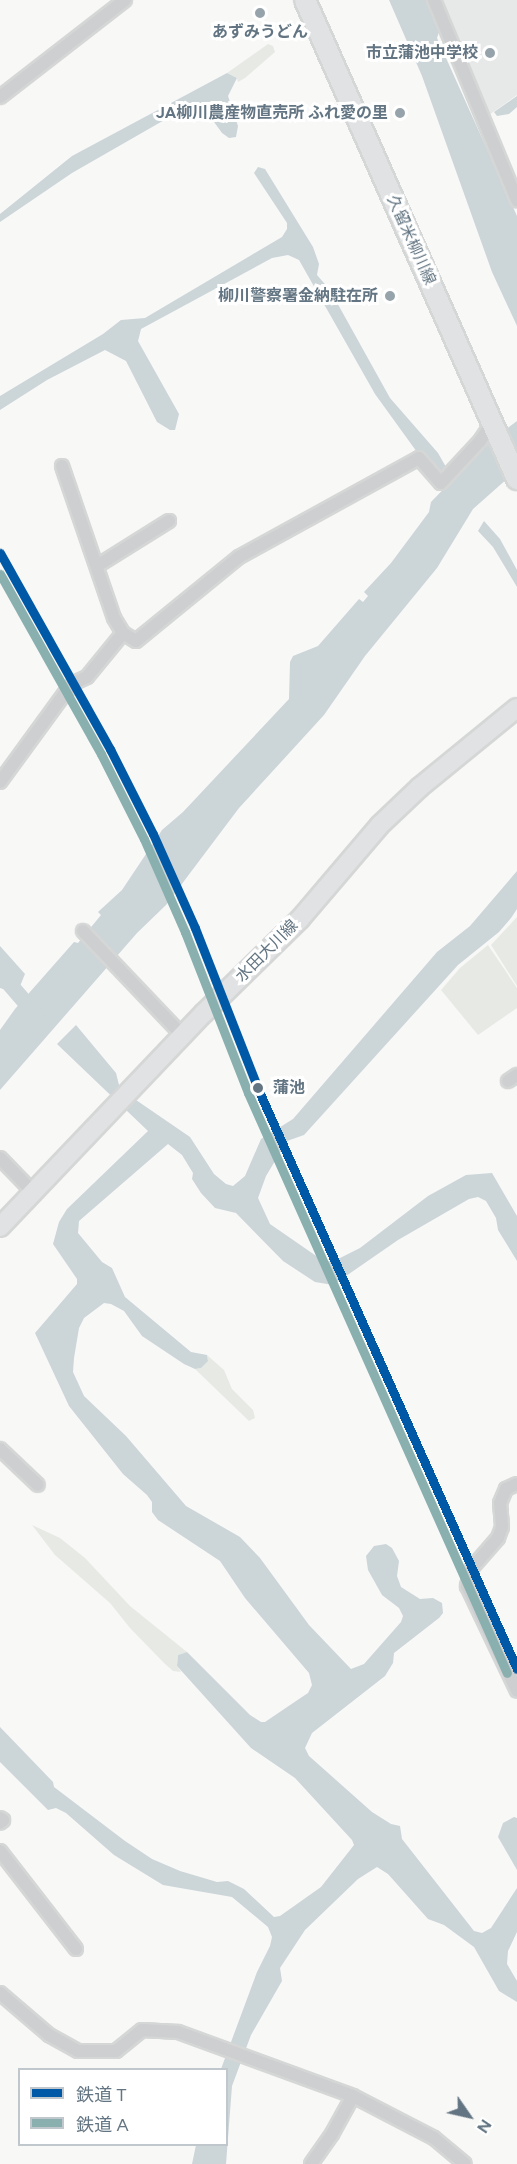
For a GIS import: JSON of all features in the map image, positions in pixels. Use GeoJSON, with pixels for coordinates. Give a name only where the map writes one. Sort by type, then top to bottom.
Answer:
{"type":"FeatureCollection","features":[{"type":"Feature","properties":{"kind":"main road","name":"久留米柳川線"},"geometry":{"type":"LineString","coordinates":[[305,0],[516,477]]}},
{"type":"Feature","properties":{"kind":"main road","name":"水田大川線"},"geometry":{"type":"LineString","coordinates":[[0,1227],[183,1036],[300,919],[380,825],[420,787],[517,708]]}},
{"type":"Feature","properties":{"kind":"street"},"geometry":{"type":"LineString","coordinates":[[0,97],[125,0]]}},
{"type":"Feature","properties":{"kind":"street"},"geometry":{"type":"LineString","coordinates":[[434,0],[517,200]]}},
{"type":"Feature","properties":{"kind":"street"},"geometry":{"type":"LineString","coordinates":[[62,466],[114,618],[123,633],[136,641],[239,557],[419,458],[441,483],[494,428]]}},
{"type":"Feature","properties":{"kind":"street"},"geometry":{"type":"LineString","coordinates":[[97,566],[169,521]]}},
{"type":"Feature","properties":{"kind":"street"},"geometry":{"type":"LineString","coordinates":[[0,782],[65,693],[74,683],[87,677],[123,633]]}},
{"type":"Feature","properties":{"kind":"street"},"geometry":{"type":"LineString","coordinates":[[83,932],[183,1036]]}},
{"type":"Feature","properties":{"kind":"street"},"geometry":{"type":"LineString","coordinates":[[0,1158],[33,1192]]}},
{"type":"Feature","properties":{"kind":"street"},"geometry":{"type":"LineString","coordinates":[[0,1449],[38,1485]]}},
{"type":"Feature","properties":{"kind":"street"},"geometry":{"type":"LineString","coordinates":[[517,1484],[506,1489],[500,1503],[502,1527],[498,1538],[472,1568],[467,1586],[517,1691]]}},
{"type":"Feature","properties":{"kind":"street"},"geometry":{"type":"LineString","coordinates":[[0,1818],[3,1820],[0,1823]]}},
{"type":"Feature","properties":{"kind":"street"},"geometry":{"type":"LineString","coordinates":[[0,1851],[76,1948]]}},
{"type":"Feature","properties":{"kind":"street"},"geometry":{"type":"LineString","coordinates":[[0,1993],[49,2035],[78,2051],[116,2051],[142,2030],[178,2032],[353,2096],[434,2138],[465,2164]]}},
{"type":"Feature","properties":{"kind":"street"},"geometry":{"type":"LineString","coordinates":[[311,2164],[332,2134],[353,2096]]}},
{"type":"Feature","properties":{"kind":"shaded area"},"geometry":{"type":"Polygon","coordinates":[[[389,0],[426,0],[439,32],[437,38],[517,216],[517,326],[492,272],[422,76],[389,0]]]}},
{"type":"Feature","properties":{"kind":"shaded area","name":"市立蒲池中学校"},"geometry":{"type":"Polygon","coordinates":[[[442,0],[517,0],[517,95],[489,115],[442,0]]]}},
{"type":"Feature","properties":{"kind":"shaded area"},"geometry":{"type":"Polygon","coordinates":[[[268,44],[273,46],[275,52],[245,78],[238,82],[237,78],[227,73],[268,44]]]}},
{"type":"Feature","properties":{"kind":"shaded area"},"geometry":{"type":"Polygon","coordinates":[[[227,73],[237,78],[228,96],[238,126],[236,137],[229,138],[222,133],[201,104],[187,107],[72,173],[0,222],[0,214],[72,156],[227,73]]]}},
{"type":"Feature","properties":{"kind":"shaded area"},"geometry":{"type":"Polygon","coordinates":[[[517,96],[517,107],[509,114],[497,116],[494,112],[517,96]]]}},
{"type":"Feature","properties":{"kind":"shaded area"},"geometry":{"type":"Polygon","coordinates":[[[258,167],[265,169],[313,247],[319,264],[317,275],[330,290],[390,398],[438,453],[446,467],[435,477],[375,394],[299,260],[288,255],[272,258],[141,329],[138,341],[179,414],[175,430],[170,430],[157,422],[126,361],[105,350],[47,380],[0,410],[0,396],[103,334],[121,320],[145,318],[282,237],[287,229],[287,223],[254,173],[258,167]]]}},
{"type":"Feature","properties":{"kind":"shaded area"},"geometry":{"type":"Polygon","coordinates":[[[517,421],[517,470],[473,509],[437,568],[365,656],[324,715],[239,808],[166,905],[137,933],[0,1090],[0,1030],[15,1009],[74,942],[78,943],[101,915],[98,912],[122,890],[162,830],[183,812],[289,699],[290,662],[293,656],[318,646],[359,599],[363,602],[368,596],[364,592],[391,563],[429,512],[431,502],[489,442],[517,421]]]}},
{"type":"Feature","properties":{"kind":"shaded area"},"geometry":{"type":"Polygon","coordinates":[[[484,521],[500,539],[517,570],[517,587],[493,547],[478,531],[484,521]]]}},
{"type":"Feature","properties":{"kind":"shaded area"},"geometry":{"type":"Polygon","coordinates":[[[517,871],[517,909],[511,918],[499,932],[458,965],[304,1135],[287,1141],[266,1176],[258,1198],[270,1224],[322,1260],[332,1262],[360,1248],[428,1196],[466,1175],[492,1173],[517,1216],[517,1261],[498,1230],[496,1218],[486,1201],[478,1197],[469,1199],[398,1240],[333,1285],[315,1282],[283,1261],[236,1213],[215,1208],[192,1179],[193,1173],[182,1155],[168,1144],[79,1221],[78,1233],[102,1262],[112,1268],[125,1297],[191,1352],[207,1355],[208,1361],[201,1368],[195,1369],[184,1364],[142,1336],[124,1311],[104,1303],[84,1318],[79,1328],[74,1358],[73,1372],[84,1396],[126,1436],[186,1506],[240,1537],[260,1558],[309,1625],[351,1669],[364,1664],[401,1622],[403,1616],[399,1608],[382,1595],[368,1570],[366,1556],[374,1546],[386,1544],[392,1548],[399,1561],[397,1576],[401,1587],[420,1599],[433,1598],[442,1603],[443,1613],[439,1618],[394,1653],[393,1663],[385,1676],[312,1733],[305,1748],[309,1756],[372,1812],[391,1824],[400,1826],[402,1839],[474,1931],[482,1933],[491,1928],[517,1888],[517,1932],[508,1951],[507,1964],[517,1981],[517,2002],[499,1991],[474,1947],[444,1925],[428,1919],[388,1874],[377,1867],[358,1879],[305,1930],[280,1968],[282,1981],[251,2035],[232,2086],[228,2138],[228,2068],[221,2068],[257,1972],[270,1946],[272,1937],[268,1927],[232,1897],[163,1885],[114,1855],[66,1813],[56,1808],[48,1810],[0,1762],[0,1727],[53,1782],[54,1787],[125,1841],[152,1859],[180,1871],[217,1882],[228,1881],[244,1889],[274,1917],[280,1916],[321,1887],[354,1845],[352,1840],[295,1778],[251,1748],[177,1666],[178,1655],[187,1652],[250,1715],[261,1722],[265,1722],[308,1693],[312,1685],[309,1673],[245,1598],[220,1561],[158,1520],[152,1512],[152,1502],[147,1495],[123,1474],[69,1406],[35,1333],[77,1284],[77,1279],[53,1244],[59,1222],[67,1209],[148,1131],[57,1044],[76,1025],[116,1073],[119,1085],[136,1100],[190,1137],[214,1174],[226,1184],[233,1186],[245,1176],[261,1139],[293,1119],[437,952],[470,926],[517,871]]]}},
{"type":"Feature","properties":{"kind":"shaded area"},"geometry":{"type":"Polygon","coordinates":[[[517,917],[517,986],[491,945],[517,917]]]}},
{"type":"Feature","properties":{"kind":"shaded area"},"geometry":{"type":"Polygon","coordinates":[[[488,945],[517,988],[517,1008],[478,1035],[441,990],[460,968],[488,945]]]}},
{"type":"Feature","properties":{"kind":"shaded area"},"geometry":{"type":"Polygon","coordinates":[[[0,946],[25,974],[20,986],[9,991],[0,988],[0,946]]]}},
{"type":"Feature","properties":{"kind":"shaded area"},"geometry":{"type":"Polygon","coordinates":[[[207,1355],[224,1370],[232,1389],[253,1410],[255,1418],[249,1421],[195,1369],[201,1368],[208,1360],[207,1355]]]}},
{"type":"Feature","properties":{"kind":"shaded area"},"geometry":{"type":"Polygon","coordinates":[[[32,1525],[60,1538],[85,1558],[130,1606],[187,1652],[178,1655],[177,1666],[181,1672],[173,1671],[164,1663],[130,1628],[110,1603],[55,1555],[32,1525]]]}},
{"type":"Feature","properties":{"kind":"shaded area"},"geometry":{"type":"Polygon","coordinates":[[[514,1817],[517,1818],[517,1870],[498,1837],[503,1823],[514,1817]]]}},
{"type":"Feature","properties":{"kind":"shaded area"},"geometry":{"type":"Polygon","coordinates":[[[196,2146],[227,2146],[226,2164],[192,2164],[196,2146]]]}},
{"type":"Feature","properties":{"kind":"waterway"},"geometry":{"type":"LineString","coordinates":[[0,973],[37,1016]]}},
{"type":"Feature","properties":{"kind":"rail line","name":"T"},"geometry":{"type":"LineString","coordinates":[[0,553],[110,749],[153,834],[195,928],[258,1089],[517,1669]]}},
{"type":"Feature","properties":{"kind":"rail line","name":"A"},"geometry":{"type":"LineString","coordinates":[[0,574],[101,754],[144,839],[185,932],[248,1093],[507,1673]]}},
{"type":"Feature","properties":{"kind":"place","name":"あずみうどん"},"geometry":{"type":"Point","coordinates":[260,13]}},
{"type":"Feature","properties":{"kind":"place","name":"市立蒲池中学校"},"geometry":{"type":"Point","coordinates":[490,53]}},
{"type":"Feature","properties":{"kind":"place","name":"JA柳川農産物直売所 ふれ愛の里"},"geometry":{"type":"Point","coordinates":[400,113]}},
{"type":"Feature","properties":{"kind":"place","name":"柳川警察署金納駐在所"},"geometry":{"type":"Point","coordinates":[390,296]}},
{"type":"Feature","properties":{"kind":"place","name":"蒲池"},"geometry":{"type":"Point","coordinates":[258,1088]}}]}
